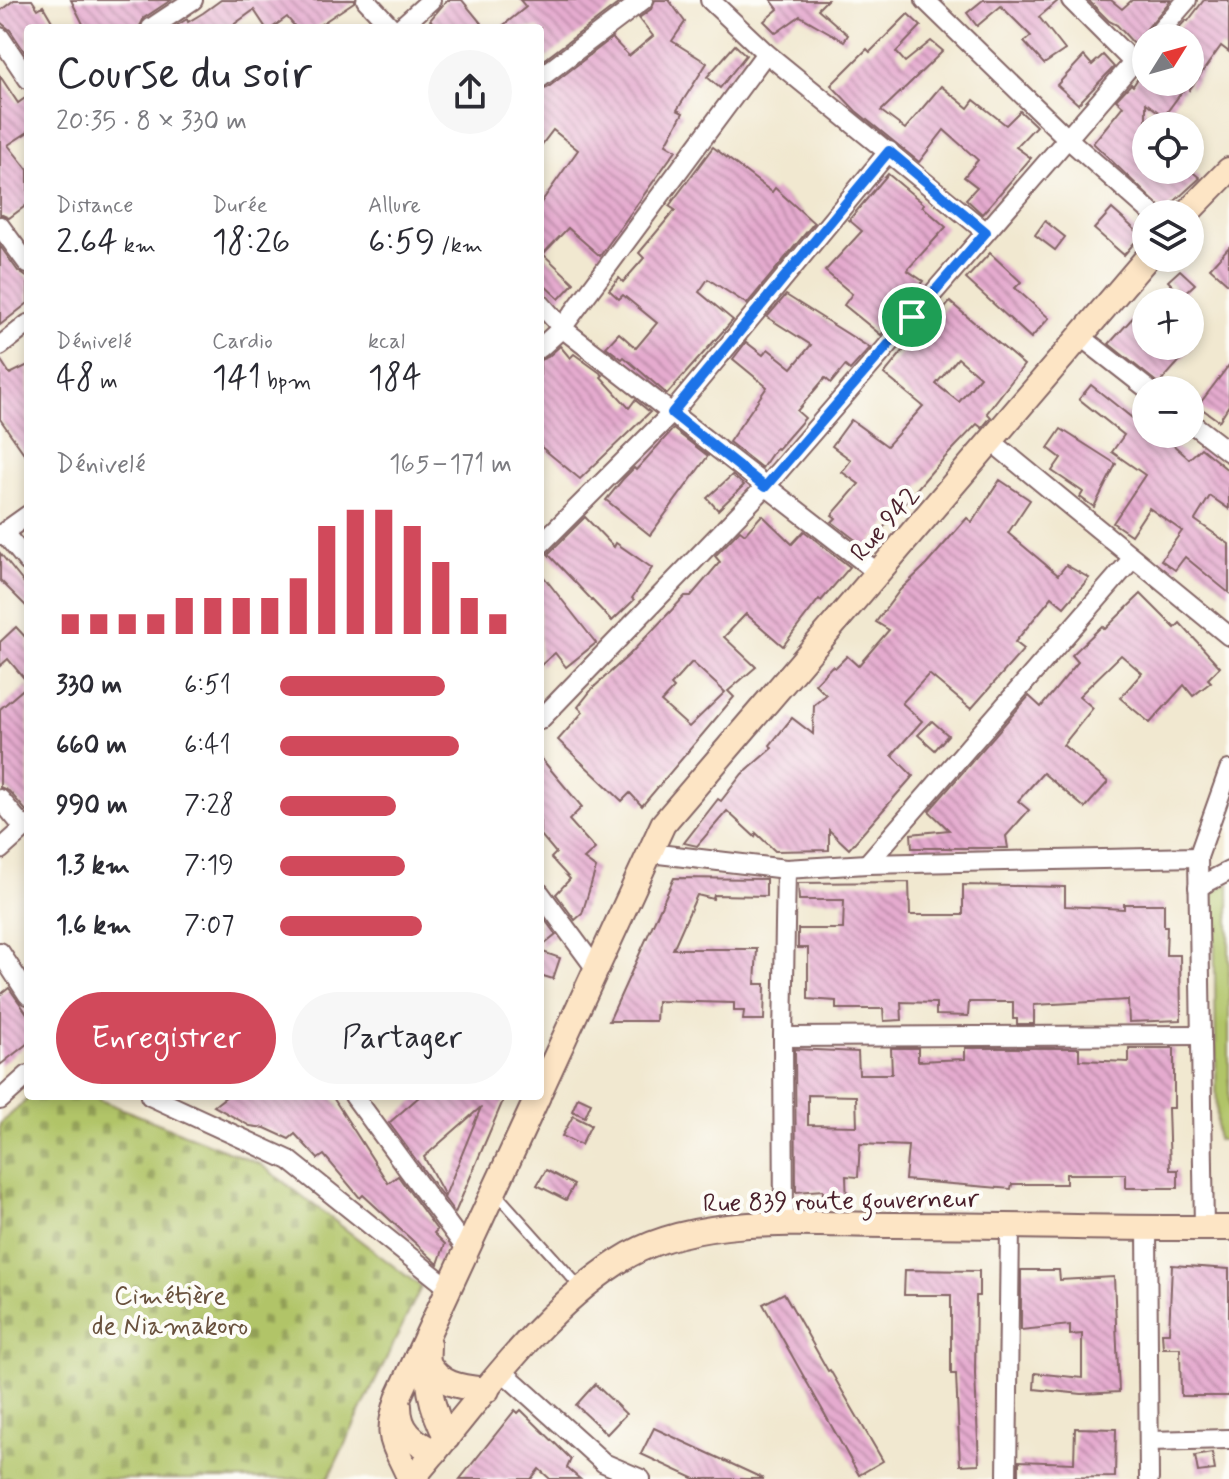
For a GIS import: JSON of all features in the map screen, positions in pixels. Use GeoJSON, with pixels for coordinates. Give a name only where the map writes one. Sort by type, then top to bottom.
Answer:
{"type":"FeatureCollection","features":[{"type":"Feature","properties":{"kind":"street"},"geometry":{"type":"LineString","coordinates":[[157,24],[193,0]]}},
{"type":"Feature","properties":{"kind":"street"},"geometry":{"type":"LineString","coordinates":[[366,0],[388,24]]}},
{"type":"Feature","properties":{"kind":"street"},"geometry":{"type":"LineString","coordinates":[[404,24],[431,0]]}},
{"type":"Feature","properties":{"kind":"street"},"geometry":{"type":"LineString","coordinates":[[544,75],[643,0]]}},
{"type":"Feature","properties":{"kind":"street"},"geometry":{"type":"LineString","coordinates":[[710,0],[766,53],[986,232]]}},
{"type":"Feature","properties":{"kind":"street"},"geometry":{"type":"LineString","coordinates":[[925,0],[1067,138],[1137,200]]}},
{"type":"Feature","properties":{"kind":"street"},"geometry":{"type":"LineString","coordinates":[[1071,0],[1132,49]]}},
{"type":"Feature","properties":{"kind":"street"},"geometry":{"type":"LineString","coordinates":[[1166,24],[1187,0]]}},
{"type":"Feature","properties":{"kind":"street"},"geometry":{"type":"LineString","coordinates":[[0,37],[24,73]]}},
{"type":"Feature","properties":{"kind":"street"},"geometry":{"type":"LineString","coordinates":[[544,344],[562,328],[766,53]]}},
{"type":"Feature","properties":{"kind":"street"},"geometry":{"type":"LineString","coordinates":[[544,716],[765,487],[1132,64]]}},
{"type":"Feature","properties":{"kind":"street"},"geometry":{"type":"LineString","coordinates":[[544,541],[672,413],[889,151]]}},
{"type":"Feature","properties":{"kind":"street"},"geometry":{"type":"LineString","coordinates":[[1200,200],[1229,170]]}},
{"type":"Feature","properties":{"kind":"street"},"geometry":{"type":"LineString","coordinates":[[0,226],[24,259]]}},
{"type":"Feature","properties":{"kind":"street","name":"Rue 942"},"geometry":{"type":"LineString","coordinates":[[544,1079],[663,824],[1135,272]]}},
{"type":"Feature","properties":{"kind":"street"},"geometry":{"type":"LineString","coordinates":[[544,308],[562,328],[878,573]]}},
{"type":"Feature","properties":{"kind":"street"},"geometry":{"type":"LineString","coordinates":[[0,346],[24,327]]}},
{"type":"Feature","properties":{"kind":"street"},"geometry":{"type":"LineString","coordinates":[[1080,336],[1132,377]]}},
{"type":"Feature","properties":{"kind":"street"},"geometry":{"type":"LineString","coordinates":[[1204,432],[1228,450]]}},
{"type":"Feature","properties":{"kind":"street"},"geometry":{"type":"LineString","coordinates":[[991,441],[1229,636]]}},
{"type":"Feature","properties":{"kind":"street"},"geometry":{"type":"LineString","coordinates":[[24,518],[2,534],[24,558]]}},
{"type":"Feature","properties":{"kind":"street"},"geometry":{"type":"LineString","coordinates":[[867,864],[1133,558]]}},
{"type":"Feature","properties":{"kind":"street"},"geometry":{"type":"LineString","coordinates":[[1204,1228],[1198,857],[1229,770]]}},
{"type":"Feature","properties":{"kind":"street"},"geometry":{"type":"LineString","coordinates":[[0,799],[24,824]]}},
{"type":"Feature","properties":{"kind":"street"},"geometry":{"type":"LineString","coordinates":[[0,850],[24,828]]}},
{"type":"Feature","properties":{"kind":"street"},"geometry":{"type":"LineString","coordinates":[[650,853],[786,869],[867,864],[1198,857]]}},
{"type":"Feature","properties":{"kind":"street"},"geometry":{"type":"LineString","coordinates":[[784,1225],[786,869]]}},
{"type":"Feature","properties":{"kind":"street"},"geometry":{"type":"LineString","coordinates":[[1198,887],[1229,871]]}},
{"type":"Feature","properties":{"kind":"street"},"geometry":{"type":"LineString","coordinates":[[544,898],[596,969]]}},
{"type":"Feature","properties":{"kind":"street"},"geometry":{"type":"LineString","coordinates":[[0,952],[24,984]]}},
{"type":"Feature","properties":{"kind":"street"},"geometry":{"type":"LineString","coordinates":[[783,1037],[1201,1035]]}},
{"type":"Feature","properties":{"kind":"street"},"geometry":{"type":"LineString","coordinates":[[0,1100],[24,1079]]}},
{"type":"Feature","properties":{"kind":"street"},"geometry":{"type":"LineString","coordinates":[[159,1100],[289,1160],[446,1294]]}},
{"type":"Feature","properties":{"kind":"street"},"geometry":{"type":"LineString","coordinates":[[357,1100],[467,1250]]}},
{"type":"Feature","properties":{"kind":"street","name":"Rue 942"},"geometry":{"type":"LineString","coordinates":[[446,1294],[534,1100]]}},
{"type":"Feature","properties":{"kind":"street","name":"Rue 839 route gouverneur"},"geometry":{"type":"LineString","coordinates":[[411,1479],[566,1302],[621,1259],[677,1235],[705,1229],[784,1225],[1229,1228]]}},
{"type":"Feature","properties":{"kind":"street"},"geometry":{"type":"LineString","coordinates":[[1007,1479],[1010,1225]]}},
{"type":"Feature","properties":{"kind":"street"},"geometry":{"type":"LineString","coordinates":[[1147,1227],[1149,1479]]}},
{"type":"Feature","properties":{"kind":"street"},"geometry":{"type":"LineString","coordinates":[[399,1396],[399,1419],[404,1431],[419,1444],[441,1445],[427,1382],[427,1361],[429,1341],[446,1294]]}},
{"type":"Feature","properties":{"kind":"street"},"geometry":{"type":"LineString","coordinates":[[411,1479],[391,1437],[390,1422],[446,1294]]}},
{"type":"Feature","properties":{"kind":"street"},"geometry":{"type":"LineString","coordinates":[[427,1361],[434,1374],[460,1388],[495,1381],[604,1463],[641,1479]]}},
{"type":"Feature","properties":{"kind":"street"},"geometry":{"type":"LineString","coordinates":[[1149,1441],[1229,1439]]}},
{"type":"Feature","properties":{"kind":"lane"},"geometry":{"type":"LineString","coordinates":[[494,1191],[581,1289]]}},
{"type":"Feature","properties":{"kind":"green space"},"geometry":{"type":"Polygon","coordinates":[[[1229,883],[1229,1140],[1217,1140],[1214,891],[1229,883]]]}},
{"type":"Feature","properties":{"kind":"green space","name":"Cimétière de Niamakoro"},"geometry":{"type":"Polygon","coordinates":[[[27,1100],[100,1100],[260,1164],[421,1287],[328,1479],[0,1479],[0,1124],[27,1100]]]}},
{"type":"Feature","properties":{"kind":"building"},"geometry":{"type":"Polygon","coordinates":[[[14,0],[32,0],[38,9],[43,6],[54,24],[24,24],[24,51],[10,30],[0,22],[0,11],[14,0]]]}},
{"type":"Feature","properties":{"kind":"building"},"geometry":{"type":"Polygon","coordinates":[[[71,0],[171,0],[144,18],[141,24],[83,24],[71,0]]]}},
{"type":"Feature","properties":{"kind":"building"},"geometry":{"type":"Polygon","coordinates":[[[221,0],[354,0],[321,24],[293,24],[287,17],[277,24],[263,24],[254,10],[235,24],[179,24],[221,0]]]}},
{"type":"Feature","properties":{"kind":"building"},"geometry":{"type":"Polygon","coordinates":[[[447,0],[462,0],[482,24],[435,24],[430,20],[447,0]]]}},
{"type":"Feature","properties":{"kind":"building"},"geometry":{"type":"Polygon","coordinates":[[[520,0],[623,0],[544,60],[544,24],[505,24],[526,7],[520,0]]]}},
{"type":"Feature","properties":{"kind":"building"},"geometry":{"type":"Polygon","coordinates":[[[655,0],[669,0],[685,22],[672,41],[707,63],[677,110],[683,113],[666,144],[676,150],[600,256],[568,228],[544,253],[544,198],[578,150],[553,130],[544,142],[544,89],[612,38],[629,56],[653,36],[639,18],[651,9],[655,0]]]}},
{"type":"Feature","properties":{"kind":"building"},"geometry":{"type":"Polygon","coordinates":[[[771,0],[827,0],[818,9],[848,35],[844,41],[800,16],[776,33],[764,21],[778,9],[771,0]]]}},
{"type":"Feature","properties":{"kind":"building"},"geometry":{"type":"Polygon","coordinates":[[[983,0],[1059,0],[1039,17],[1065,50],[1044,64],[1024,42],[1031,36],[1001,6],[977,26],[967,13],[983,0]]]}},
{"type":"Feature","properties":{"kind":"building"},"geometry":{"type":"Polygon","coordinates":[[[1088,0],[1111,0],[1122,9],[1132,0],[1171,0],[1151,24],[1132,24],[1132,42],[1088,0]]]}},
{"type":"Feature","properties":{"kind":"building"},"geometry":{"type":"Polygon","coordinates":[[[1204,0],[1229,0],[1229,52],[1221,46],[1204,70],[1204,24],[1182,24],[1204,0]]]}},
{"type":"Feature","properties":{"kind":"building"},"geometry":{"type":"Polygon","coordinates":[[[908,14],[921,26],[896,52],[905,62],[931,41],[943,51],[881,111],[905,129],[941,86],[968,108],[974,100],[1006,125],[1020,111],[1036,126],[1016,147],[1031,158],[982,214],[966,199],[977,187],[964,177],[978,160],[944,130],[919,162],[856,111],[831,85],[908,14]]]}},
{"type":"Feature","properties":{"kind":"building"},"geometry":{"type":"Polygon","coordinates":[[[735,45],[746,55],[720,88],[707,77],[735,45]]]}},
{"type":"Feature","properties":{"kind":"building"},"geometry":{"type":"Polygon","coordinates":[[[1103,55],[1114,67],[1078,104],[1057,85],[1084,56],[1092,65],[1103,55]]]}},
{"type":"Feature","properties":{"kind":"building"},"geometry":{"type":"Polygon","coordinates":[[[0,76],[18,103],[24,99],[24,135],[8,145],[24,165],[24,207],[9,218],[0,214],[0,76]]]}},
{"type":"Feature","properties":{"kind":"building"},"geometry":{"type":"Polygon","coordinates":[[[1131,84],[1132,96],[1179,96],[1167,112],[1158,112],[1146,103],[1146,112],[1132,112],[1132,180],[1093,143],[1123,106],[1116,100],[1131,84]]]}},
{"type":"Feature","properties":{"kind":"building"},"geometry":{"type":"Polygon","coordinates":[[[713,147],[772,192],[775,188],[814,223],[747,304],[708,279],[699,292],[733,320],[667,394],[624,357],[622,359],[606,347],[619,333],[636,348],[657,323],[623,295],[619,299],[609,290],[619,278],[623,282],[644,258],[639,253],[675,210],[669,206],[713,147]]]}},
{"type":"Feature","properties":{"kind":"building"},"geometry":{"type":"Polygon","coordinates":[[[888,174],[946,227],[907,270],[923,281],[881,335],[844,305],[852,294],[825,271],[862,231],[849,220],[888,174]]]}},
{"type":"Feature","properties":{"kind":"building"},"geometry":{"type":"Polygon","coordinates":[[[1136,184],[1193,184],[1176,200],[1153,200],[1136,184]]]}},
{"type":"Feature","properties":{"kind":"building"},"geometry":{"type":"Polygon","coordinates":[[[1112,209],[1132,227],[1132,246],[1124,255],[1094,229],[1112,209]]]}},
{"type":"Feature","properties":{"kind":"building"},"geometry":{"type":"Polygon","coordinates":[[[1045,221],[1065,237],[1055,250],[1035,235],[1045,221]]]}},
{"type":"Feature","properties":{"kind":"building"},"geometry":{"type":"Polygon","coordinates":[[[0,246],[24,275],[24,306],[0,325],[0,246]]]}},
{"type":"Feature","properties":{"kind":"building"},"geometry":{"type":"Polygon","coordinates":[[[1229,247],[1229,285],[1210,268],[1229,247]]]}},
{"type":"Feature","properties":{"kind":"building"},"geometry":{"type":"Polygon","coordinates":[[[990,253],[1021,282],[1015,288],[1049,318],[1031,338],[966,279],[990,253]]]}},
{"type":"Feature","properties":{"kind":"building"},"geometry":{"type":"Polygon","coordinates":[[[544,255],[574,283],[559,299],[544,285],[544,255]]]}},
{"type":"Feature","properties":{"kind":"building"},"geometry":{"type":"Polygon","coordinates":[[[1182,272],[1195,284],[1191,288],[1175,288],[1168,281],[1182,272]]]}},
{"type":"Feature","properties":{"kind":"building"},"geometry":{"type":"Polygon","coordinates":[[[786,295],[870,348],[850,370],[845,366],[831,383],[825,378],[797,411],[805,418],[776,448],[762,468],[729,442],[767,387],[733,359],[746,342],[763,355],[768,349],[792,368],[811,345],[767,317],[786,295]]]}},
{"type":"Feature","properties":{"kind":"building"},"geometry":{"type":"Polygon","coordinates":[[[950,302],[1024,365],[987,413],[991,417],[982,428],[977,424],[866,548],[832,522],[836,518],[832,515],[859,484],[842,472],[851,460],[832,446],[851,420],[887,446],[923,406],[884,374],[917,334],[920,337],[950,302]],[[958,358],[936,384],[959,402],[980,377],[958,358]]]}},
{"type":"Feature","properties":{"kind":"building"},"geometry":{"type":"Polygon","coordinates":[[[1132,319],[1132,360],[1180,360],[1166,376],[1149,376],[1109,344],[1132,319]]]}},
{"type":"Feature","properties":{"kind":"building"},"geometry":{"type":"Polygon","coordinates":[[[560,346],[570,358],[574,354],[603,375],[601,377],[629,408],[635,400],[650,412],[580,479],[544,449],[544,358],[560,346]]]}},
{"type":"Feature","properties":{"kind":"building"},"geometry":{"type":"Polygon","coordinates":[[[0,359],[10,374],[24,367],[24,453],[0,419],[0,359]]]}},
{"type":"Feature","properties":{"kind":"building"},"geometry":{"type":"Polygon","coordinates":[[[1229,365],[1229,405],[1219,421],[1204,410],[1204,398],[1229,365]]]}},
{"type":"Feature","properties":{"kind":"building"},"geometry":{"type":"Polygon","coordinates":[[[1091,385],[1132,418],[1132,448],[1177,448],[1189,459],[1201,448],[1229,471],[1229,509],[1210,496],[1195,520],[1229,544],[1229,593],[1185,557],[1175,570],[1161,560],[1182,531],[1149,508],[1131,535],[1113,523],[1145,475],[1112,452],[1124,435],[1079,399],[1091,385]]]}},
{"type":"Feature","properties":{"kind":"building"},"geometry":{"type":"Polygon","coordinates":[[[673,429],[708,456],[650,535],[606,500],[673,429]]]}},
{"type":"Feature","properties":{"kind":"building"},"geometry":{"type":"Polygon","coordinates":[[[1061,429],[1116,464],[1094,507],[1080,497],[1083,492],[1052,471],[1061,458],[1048,448],[1061,429]]]}},
{"type":"Feature","properties":{"kind":"building"},"geometry":{"type":"Polygon","coordinates":[[[732,475],[744,485],[718,510],[707,498],[732,475]]]}},
{"type":"Feature","properties":{"kind":"building"},"geometry":{"type":"Polygon","coordinates":[[[1000,480],[1030,500],[1008,533],[1058,575],[1066,565],[1089,578],[1064,607],[1052,597],[1015,642],[1024,649],[971,709],[929,674],[902,703],[922,721],[892,755],[913,776],[849,849],[829,830],[829,850],[775,851],[727,811],[697,846],[684,843],[718,799],[721,801],[742,774],[772,748],[770,745],[792,718],[813,734],[814,705],[826,695],[815,684],[847,656],[858,666],[889,630],[876,622],[900,590],[967,518],[972,522],[1000,480]]]}},
{"type":"Feature","properties":{"kind":"building"},"geometry":{"type":"Polygon","coordinates":[[[762,515],[792,544],[804,531],[850,567],[821,601],[819,599],[783,646],[746,614],[724,637],[756,667],[728,691],[734,697],[642,806],[630,793],[622,801],[558,740],[583,712],[578,707],[593,688],[685,596],[691,596],[720,562],[715,556],[740,530],[745,534],[762,515]],[[692,662],[671,685],[674,688],[661,702],[689,727],[725,692],[692,662]]]}},
{"type":"Feature","properties":{"kind":"building"},"geometry":{"type":"Polygon","coordinates":[[[585,517],[614,547],[616,543],[652,568],[632,598],[634,600],[612,621],[548,554],[585,517]]]}},
{"type":"Feature","properties":{"kind":"building"},"geometry":{"type":"Polygon","coordinates":[[[0,553],[24,583],[24,604],[0,580],[0,553]]]}},
{"type":"Feature","properties":{"kind":"building"},"geometry":{"type":"Polygon","coordinates":[[[544,577],[596,643],[566,667],[555,653],[544,663],[544,577]]]}},
{"type":"Feature","properties":{"kind":"building"},"geometry":{"type":"Polygon","coordinates":[[[1141,594],[1175,628],[1180,623],[1220,667],[1208,679],[1211,682],[1193,696],[1184,685],[1150,723],[1120,698],[1142,673],[1121,655],[1079,696],[1093,708],[1063,745],[1108,782],[1085,808],[1043,773],[1018,801],[1029,810],[1006,836],[1008,848],[912,848],[911,834],[949,830],[929,811],[1029,696],[1041,707],[1078,662],[1072,655],[1141,594]]]}},
{"type":"Feature","properties":{"kind":"building"},"geometry":{"type":"Polygon","coordinates":[[[16,627],[24,636],[24,678],[8,659],[0,666],[0,642],[16,627]]]}},
{"type":"Feature","properties":{"kind":"building"},"geometry":{"type":"Polygon","coordinates":[[[24,688],[24,808],[9,791],[0,787],[0,709],[24,688]]]}},
{"type":"Feature","properties":{"kind":"building"},"geometry":{"type":"Polygon","coordinates":[[[932,721],[948,735],[935,750],[918,735],[932,721]]]}},
{"type":"Feature","properties":{"kind":"building"},"geometry":{"type":"Polygon","coordinates":[[[544,762],[582,807],[569,820],[595,849],[584,859],[596,868],[582,914],[575,920],[556,894],[570,879],[551,858],[556,853],[544,839],[544,762]]]}},
{"type":"Feature","properties":{"kind":"building"},"geometry":{"type":"Polygon","coordinates":[[[674,878],[766,879],[766,896],[714,895],[713,899],[697,895],[673,949],[757,949],[755,984],[765,984],[764,1020],[743,1020],[744,1011],[734,1011],[734,1003],[657,1001],[656,1021],[609,1021],[674,878]]]}},
{"type":"Feature","properties":{"kind":"building"},"geometry":{"type":"Polygon","coordinates":[[[909,882],[910,915],[963,915],[963,885],[1065,887],[1065,906],[1124,909],[1124,904],[1164,904],[1166,955],[1180,955],[1181,1020],[1129,1022],[1128,1000],[1034,1005],[1034,1024],[1017,1024],[1017,1019],[1013,1019],[1013,1002],[969,1002],[968,1016],[936,1015],[936,1003],[901,1002],[902,1020],[884,1021],[883,1009],[836,1009],[836,1001],[808,999],[808,948],[798,948],[798,929],[843,929],[844,900],[799,900],[798,883],[909,882]]]}},
{"type":"Feature","properties":{"kind":"building"},"geometry":{"type":"Polygon","coordinates":[[[544,918],[556,935],[544,945],[544,918]]]}},
{"type":"Feature","properties":{"kind":"building"},"geometry":{"type":"Polygon","coordinates":[[[544,952],[560,958],[553,979],[544,976],[544,952]]]}},
{"type":"Feature","properties":{"kind":"building"},"geometry":{"type":"Polygon","coordinates":[[[9,988],[24,1009],[24,1046],[0,1065],[0,995],[9,988]]]}},
{"type":"Feature","properties":{"kind":"building"},"geometry":{"type":"Polygon","coordinates":[[[891,1048],[918,1048],[918,1061],[965,1059],[965,1048],[1079,1048],[1079,1060],[1129,1062],[1129,1048],[1174,1048],[1174,1108],[1168,1108],[1170,1170],[1178,1170],[1178,1188],[1126,1188],[1126,1174],[1066,1174],[1066,1184],[1012,1184],[1011,1189],[905,1180],[908,1146],[860,1144],[858,1177],[846,1176],[847,1204],[823,1206],[823,1190],[796,1192],[795,1049],[858,1052],[859,1074],[892,1074],[891,1048]],[[808,1095],[808,1125],[857,1126],[856,1096],[808,1095]]]}},
{"type":"Feature","properties":{"kind":"building"},"geometry":{"type":"Polygon","coordinates":[[[578,1097],[591,1103],[585,1117],[572,1111],[578,1097]]]}},
{"type":"Feature","properties":{"kind":"building"},"geometry":{"type":"Polygon","coordinates":[[[222,1100],[335,1100],[388,1183],[398,1176],[437,1230],[434,1233],[445,1244],[438,1264],[363,1195],[360,1198],[324,1155],[318,1159],[295,1134],[289,1139],[265,1128],[250,1126],[214,1106],[222,1100]]]}},
{"type":"Feature","properties":{"kind":"building"},"geometry":{"type":"Polygon","coordinates":[[[415,1100],[503,1100],[455,1213],[389,1123],[415,1100]],[[481,1107],[424,1157],[445,1196],[481,1107]]]}},
{"type":"Feature","properties":{"kind":"building"},"geometry":{"type":"Polygon","coordinates":[[[573,1116],[591,1125],[581,1145],[562,1136],[573,1116]]]}},
{"type":"Feature","properties":{"kind":"building"},"geometry":{"type":"Polygon","coordinates":[[[546,1170],[574,1185],[566,1200],[537,1185],[546,1170]]]}},
{"type":"Feature","properties":{"kind":"building"},"geometry":{"type":"Polygon","coordinates":[[[1172,1265],[1229,1269],[1229,1396],[1181,1396],[1180,1348],[1163,1348],[1162,1333],[1169,1333],[1172,1265]]]}},
{"type":"Feature","properties":{"kind":"building"},"geometry":{"type":"Polygon","coordinates":[[[905,1270],[979,1271],[975,1374],[979,1464],[960,1465],[956,1374],[951,1374],[951,1295],[904,1295],[905,1270]]]}},
{"type":"Feature","properties":{"kind":"building"},"geometry":{"type":"Polygon","coordinates":[[[1021,1270],[1059,1270],[1060,1280],[1114,1277],[1119,1392],[1082,1394],[1034,1389],[1035,1373],[1082,1378],[1082,1334],[1070,1335],[1070,1325],[1021,1330],[1021,1270]]]}},
{"type":"Feature","properties":{"kind":"building"},"geometry":{"type":"Polygon","coordinates":[[[784,1293],[883,1461],[859,1475],[763,1304],[784,1293]]]}},
{"type":"Feature","properties":{"kind":"building"},"geometry":{"type":"Polygon","coordinates":[[[595,1384],[626,1414],[607,1434],[576,1405],[595,1384]]]}},
{"type":"Feature","properties":{"kind":"building"},"geometry":{"type":"Polygon","coordinates":[[[515,1410],[518,1413],[521,1410],[571,1459],[567,1468],[580,1479],[550,1479],[539,1469],[531,1479],[460,1479],[515,1410]]]}},
{"type":"Feature","properties":{"kind":"building"},"geometry":{"type":"Polygon","coordinates":[[[654,1428],[764,1479],[695,1479],[641,1454],[654,1428]]]}},
{"type":"Feature","properties":{"kind":"building"},"geometry":{"type":"Polygon","coordinates":[[[1075,1428],[1116,1429],[1115,1477],[1019,1478],[1019,1461],[1074,1463],[1075,1428]]]}},
{"type":"Feature","properties":{"kind":"building"},"geometry":{"type":"Polygon","coordinates":[[[1212,1453],[1215,1470],[1198,1472],[1195,1456],[1212,1453]]]}},
{"type":"Feature","properties":{"kind":"route"},"geometry":{"type":"LineString","coordinates":[[889,151],[986,232],[912,317],[765,487],[672,413],[889,151]]}}]}
